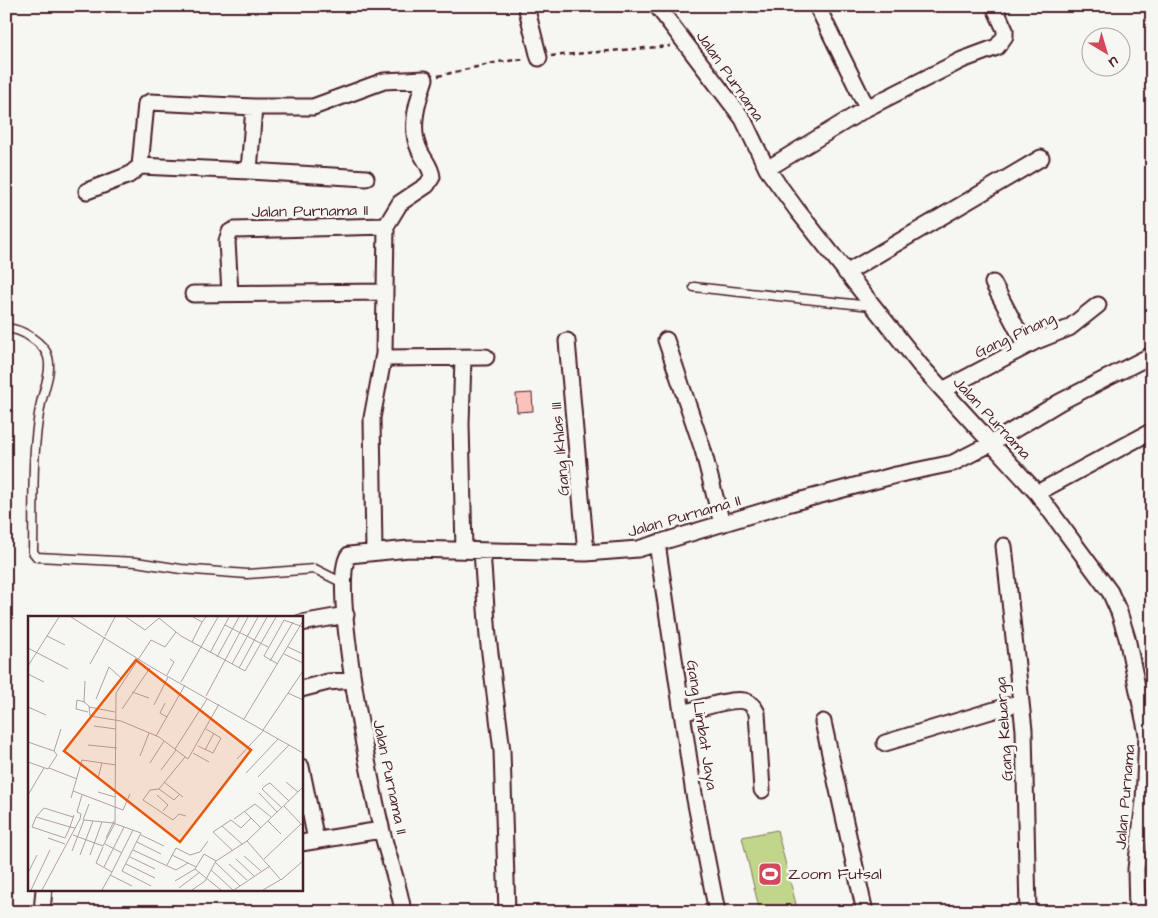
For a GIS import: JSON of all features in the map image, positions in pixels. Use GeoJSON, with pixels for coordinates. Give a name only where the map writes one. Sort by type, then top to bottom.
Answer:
{"type":"FeatureCollection","features":[{"type":"Feature","properties":{"kind":"street"},"geometry":{"type":"LineString","coordinates":[[526,6],[539,58]]}},
{"type":"Feature","properties":{"kind":"street","name":"Jalan Purnama"},"geometry":{"type":"LineString","coordinates":[[657,6],[743,119],[767,169],[870,306],[942,390],[1037,493],[1110,592],[1119,612],[1127,638],[1150,734],[1136,869],[1137,912]]}},
{"type":"Feature","properties":{"kind":"street"},"geometry":{"type":"LineString","coordinates":[[817,6],[867,108]]}},
{"type":"Feature","properties":{"kind":"street"},"geometry":{"type":"LineString","coordinates":[[767,169],[867,108],[962,60],[997,48],[1005,36],[1005,30],[994,6]]}},
{"type":"Feature","properties":{"kind":"street"},"geometry":{"type":"LineString","coordinates":[[140,166],[146,104],[150,102],[254,107],[313,107],[384,81],[425,80],[419,98],[415,136],[419,150],[432,177],[427,186],[400,204],[386,226]]}},
{"type":"Feature","properties":{"kind":"street"},"geometry":{"type":"LineString","coordinates":[[249,170],[254,107]]}},
{"type":"Feature","properties":{"kind":"street"},"geometry":{"type":"LineString","coordinates":[[846,273],[1041,158]]}},
{"type":"Feature","properties":{"kind":"street"},"geometry":{"type":"LineString","coordinates":[[88,191],[129,175],[140,166],[249,170],[366,178]]}},
{"type":"Feature","properties":{"kind":"street","name":"Jalan Purnama II"},"geometry":{"type":"LineString","coordinates":[[230,293],[227,241],[230,232],[234,230],[386,226],[383,358],[372,418],[374,552]]}},
{"type":"Feature","properties":{"kind":"street"},"geometry":{"type":"LineString","coordinates":[[994,283],[1026,346]]}},
{"type":"Feature","properties":{"kind":"street"},"geometry":{"type":"LineString","coordinates":[[193,294],[384,292]]}},
{"type":"Feature","properties":{"kind":"street","name":"Gang Pinang"},"geometry":{"type":"LineString","coordinates":[[942,390],[1026,346],[1069,328],[1098,305]]}},
{"type":"Feature","properties":{"kind":"street"},"geometry":{"type":"LineString","coordinates":[[666,340],[703,450],[722,524]]}},
{"type":"Feature","properties":{"kind":"street","name":"Gang Ikhlas III"},"geometry":{"type":"LineString","coordinates":[[567,341],[586,553]]}},
{"type":"Feature","properties":{"kind":"street","name":"Jalan Purnama II"},"geometry":{"type":"LineString","coordinates":[[403,912],[400,891],[381,830],[352,680],[343,583],[346,558],[354,553],[409,548],[586,553],[638,549],[896,475],[953,463],[992,443],[1060,402],[1152,355]]}},
{"type":"Feature","properties":{"kind":"street"},"geometry":{"type":"LineString","coordinates":[[383,358],[486,357]]}},
{"type":"Feature","properties":{"kind":"street"},"geometry":{"type":"LineString","coordinates":[[462,358],[461,424],[464,550]]}},
{"type":"Feature","properties":{"kind":"street"},"geometry":{"type":"LineString","coordinates":[[1037,493],[1152,431]]}},
{"type":"Feature","properties":{"kind":"street","name":"Gang Limbat Jaya"},"geometry":{"type":"LineString","coordinates":[[657,544],[682,713],[717,912]]}},
{"type":"Feature","properties":{"kind":"street","name":"Gang Keluarga"},"geometry":{"type":"LineString","coordinates":[[1004,546],[1024,730],[1028,912]]}},
{"type":"Feature","properties":{"kind":"street"},"geometry":{"type":"LineString","coordinates":[[482,551],[488,637],[502,751],[507,912]]}},
{"type":"Feature","properties":{"kind":"street"},"geometry":{"type":"LineString","coordinates":[[302,622],[346,615]]}},
{"type":"Feature","properties":{"kind":"street"},"geometry":{"type":"LineString","coordinates":[[302,689],[328,682],[352,680]]}},
{"type":"Feature","properties":{"kind":"street"},"geometry":{"type":"LineString","coordinates":[[682,713],[736,700],[746,701],[752,705],[757,714],[762,790]]}},
{"type":"Feature","properties":{"kind":"street"},"geometry":{"type":"LineString","coordinates":[[885,743],[1021,702]]}},
{"type":"Feature","properties":{"kind":"street"},"geometry":{"type":"LineString","coordinates":[[823,722],[865,912]]}},
{"type":"Feature","properties":{"kind":"street"},"geometry":{"type":"LineString","coordinates":[[302,776],[309,841],[381,830]]}},
{"type":"Feature","properties":{"kind":"street"},"geometry":{"type":"LineString","coordinates":[[42,912],[44,890]]}},
{"type":"Feature","properties":{"kind":"lane"},"geometry":{"type":"LineString","coordinates":[[694,287],[870,306]]}},
{"type":"Feature","properties":{"kind":"lane"},"geometry":{"type":"LineString","coordinates":[[6,329],[13,329],[41,344],[49,359],[35,434],[33,552],[37,557],[112,560],[181,569],[247,574],[315,569],[343,583]]}},
{"type":"Feature","properties":{"kind":"path"},"geometry":{"type":"LineString","coordinates":[[425,80],[498,62],[687,44]]}},
{"type":"Feature","properties":{"kind":"green space","name":"Zoom Futsal"},"geometry":{"type":"Polygon","coordinates":[[[777,830],[798,912],[760,912],[742,837],[777,830]]]}},
{"type":"Feature","properties":{"kind":"building"},"geometry":{"type":"Polygon","coordinates":[[[532,393],[533,411],[517,412],[516,394],[532,393]]]}},
{"type":"Feature","properties":{"kind":"place","name":"Zoom Futsal"},"geometry":{"type":"Point","coordinates":[770,874]}}]}
